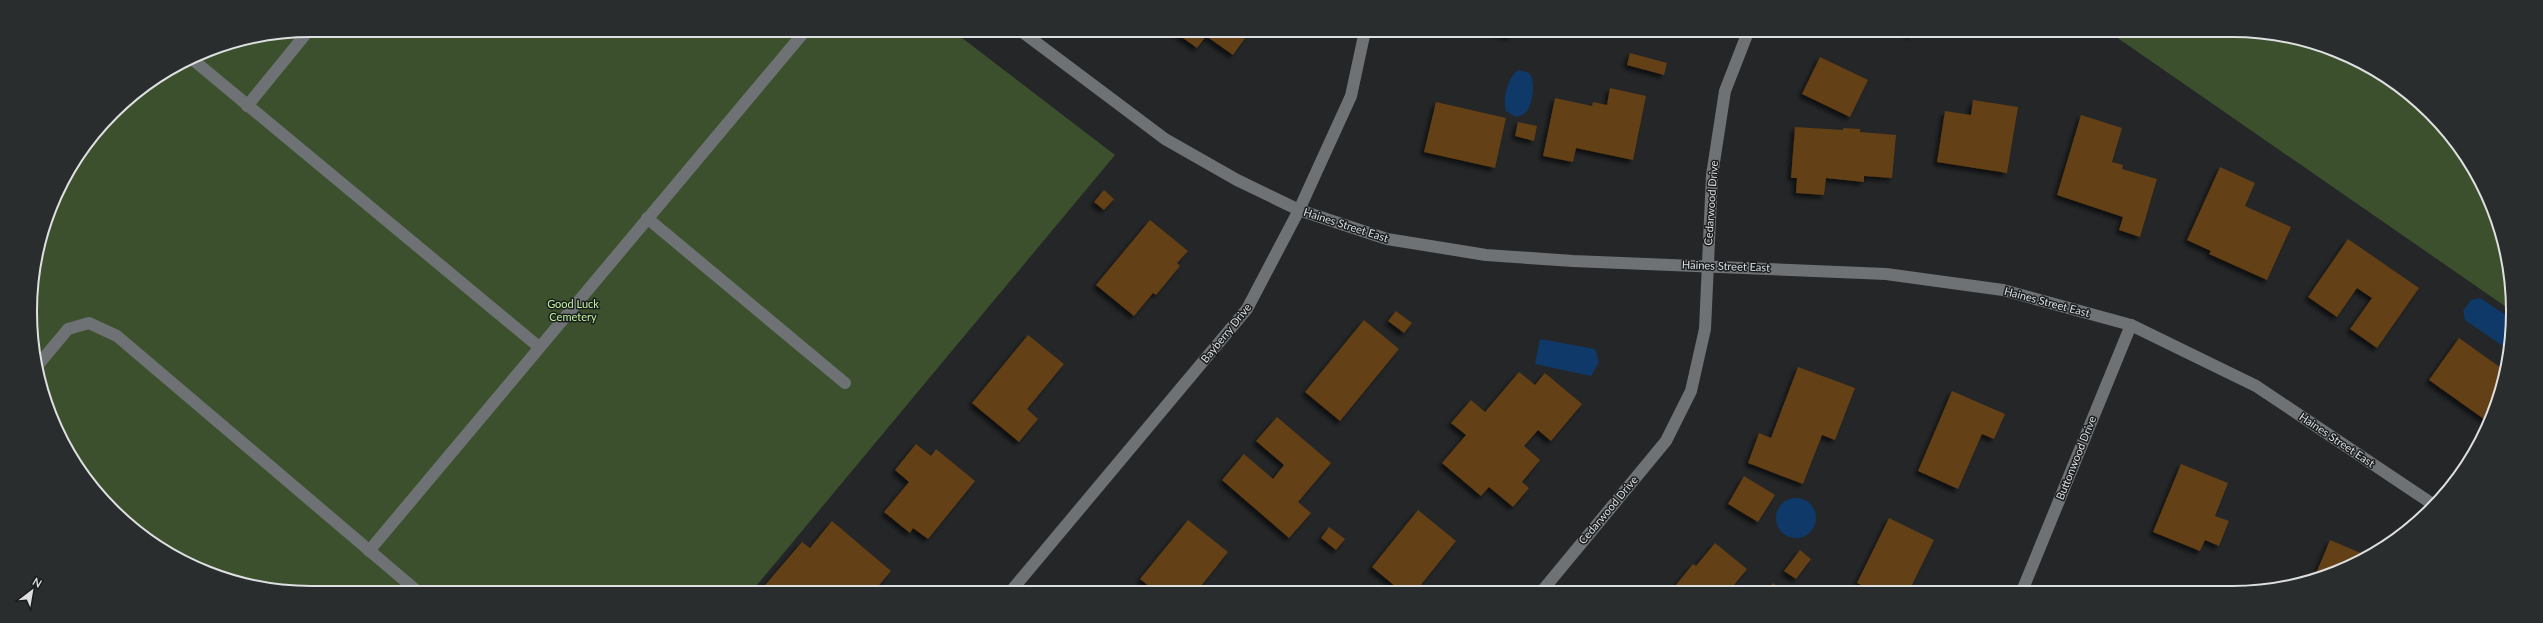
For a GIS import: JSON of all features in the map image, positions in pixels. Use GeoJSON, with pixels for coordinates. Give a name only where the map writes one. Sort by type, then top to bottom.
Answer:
{"type":"FeatureCollection","features":[{"type":"Feature","properties":{"kind":"street"},"geometry":{"type":"LineString","coordinates":[[369,551],[800,37]]}},
{"type":"Feature","properties":{"kind":"street","name":"Haines Street East"},"geometry":{"type":"LineString","coordinates":[[1029,37],[1165,139],[1237,180],[1299,210],[1387,239],[1486,255],[1573,261],[1708,265],[1886,274],[2003,290],[2131,325],[2256,386],[2429,502]]}},
{"type":"Feature","properties":{"kind":"street","name":"Bayberry Drive"},"geometry":{"type":"LineString","coordinates":[[1014,586],[1247,309],[1299,210],[1351,96],[1364,37]]}},
{"type":"Feature","properties":{"kind":"street","name":"Cedarwood Drive"},"geometry":{"type":"LineString","coordinates":[[1546,586],[1666,441],[1691,391],[1705,329],[1712,174],[1725,92],[1746,37]]}},
{"type":"Feature","properties":{"kind":"street"},"geometry":{"type":"LineString","coordinates":[[247,106],[303,38]]}},
{"type":"Feature","properties":{"kind":"street"},"geometry":{"type":"LineString","coordinates":[[196,62],[539,347]]}},
{"type":"Feature","properties":{"kind":"street"},"geometry":{"type":"LineString","coordinates":[[647,218],[845,383]]}},
{"type":"Feature","properties":{"kind":"street"},"geometry":{"type":"LineString","coordinates":[[41,361],[68,330],[89,323],[117,336],[411,586]]}},
{"type":"Feature","properties":{"kind":"street","name":"Buttonwood Drive"},"geometry":{"type":"LineString","coordinates":[[2024,586],[2131,325]]}},
{"type":"Feature","properties":{"kind":"green space","name":"Good Luck Cemetery"},"geometry":{"type":"Polygon","coordinates":[[[312,37],[961,37],[1115,155],[756,586],[312,586],[276,584],[240,577],[206,565],[174,549],[144,529],[117,506],[83,464],[65,433],[46,383],[42,365],[39,347],[37,312],[39,276],[42,258],[46,240],[58,206],[65,190],[83,159],[117,117],[159,83],[190,65],[206,58],[240,46],[258,42],[276,39],[312,37]]]}},
{"type":"Feature","properties":{"kind":"green space"},"geometry":{"type":"Polygon","coordinates":[[[2116,37],[2232,37],[2267,39],[2285,42],[2303,46],[2337,58],[2353,65],[2384,83],[2426,117],[2460,159],[2478,190],[2497,240],[2504,276],[2506,307],[2116,37]]]}},
{"type":"Feature","properties":{"kind":"water"},"geometry":{"type":"Polygon","coordinates":[[[1519,70],[1529,73],[1531,76],[1533,91],[1531,102],[1527,111],[1516,117],[1506,111],[1505,95],[1509,82],[1519,70]]]}},
{"type":"Feature","properties":{"kind":"water"},"geometry":{"type":"Polygon","coordinates":[[[2480,298],[2506,315],[2504,346],[2465,320],[2463,311],[2471,300],[2480,298]]]}},
{"type":"Feature","properties":{"kind":"water"},"geometry":{"type":"Polygon","coordinates":[[[1540,339],[1595,349],[1599,362],[1591,376],[1535,364],[1540,339]]]}},
{"type":"Feature","properties":{"kind":"water"},"geometry":{"type":"Polygon","coordinates":[[[1796,498],[1804,500],[1810,504],[1814,510],[1816,518],[1814,526],[1810,532],[1804,536],[1796,538],[1788,536],[1782,532],[1778,526],[1776,518],[1778,510],[1782,504],[1788,500],[1796,498]]]}},
{"type":"Feature","properties":{"kind":"building"},"geometry":{"type":"Polygon","coordinates":[[[1181,37],[1205,37],[1197,48],[1181,37]]]}},
{"type":"Feature","properties":{"kind":"building"},"geometry":{"type":"Polygon","coordinates":[[[1207,37],[1246,37],[1233,55],[1207,37]]]}},
{"type":"Feature","properties":{"kind":"building"},"geometry":{"type":"Polygon","coordinates":[[[1630,53],[1667,63],[1664,75],[1627,65],[1630,53]]]}},
{"type":"Feature","properties":{"kind":"building"},"geometry":{"type":"Polygon","coordinates":[[[1820,57],[1868,80],[1850,117],[1802,94],[1820,57]]]}},
{"type":"Feature","properties":{"kind":"building"},"geometry":{"type":"Polygon","coordinates":[[[1610,88],[1646,96],[1633,160],[1576,148],[1573,162],[1543,156],[1555,98],[1592,106],[1593,102],[1607,105],[1610,88]]]}},
{"type":"Feature","properties":{"kind":"building"},"geometry":{"type":"Polygon","coordinates":[[[1973,100],[2018,107],[2007,173],[1937,162],[1945,111],[1971,115],[1973,100]]]}},
{"type":"Feature","properties":{"kind":"building"},"geometry":{"type":"Polygon","coordinates":[[[1436,102],[1506,118],[1495,168],[1424,152],[1436,102]]]}},
{"type":"Feature","properties":{"kind":"building"},"geometry":{"type":"Polygon","coordinates":[[[2081,115],[2122,128],[2112,162],[2123,165],[2122,169],[2157,179],[2140,237],[2119,230],[2123,217],[2057,195],[2081,115]]]}},
{"type":"Feature","properties":{"kind":"building"},"geometry":{"type":"Polygon","coordinates":[[[1518,122],[1537,126],[1534,141],[1515,136],[1518,122]]]}},
{"type":"Feature","properties":{"kind":"building"},"geometry":{"type":"Polygon","coordinates":[[[1795,127],[1843,130],[1843,128],[1860,129],[1860,132],[1896,135],[1892,178],[1864,176],[1864,182],[1826,178],[1824,195],[1796,193],[1797,178],[1791,178],[1795,127]]]}},
{"type":"Feature","properties":{"kind":"building"},"geometry":{"type":"Polygon","coordinates":[[[2220,167],[2255,183],[2245,206],[2291,227],[2267,280],[2209,254],[2211,251],[2187,240],[2220,167]]]}},
{"type":"Feature","properties":{"kind":"building"},"geometry":{"type":"Polygon","coordinates":[[[1104,190],[1114,199],[1104,210],[1094,202],[1104,190]]]}},
{"type":"Feature","properties":{"kind":"building"},"geometry":{"type":"Polygon","coordinates":[[[1150,220],[1188,251],[1177,263],[1180,266],[1156,295],[1153,293],[1134,316],[1096,285],[1150,220]]]}},
{"type":"Feature","properties":{"kind":"building"},"geometry":{"type":"Polygon","coordinates":[[[2348,239],[2419,288],[2377,348],[2350,329],[2372,298],[2357,288],[2337,317],[2308,297],[2348,239]]]}},
{"type":"Feature","properties":{"kind":"building"},"geometry":{"type":"Polygon","coordinates":[[[1396,311],[1412,323],[1404,333],[1388,321],[1396,311]]]}},
{"type":"Feature","properties":{"kind":"building"},"geometry":{"type":"Polygon","coordinates":[[[1364,320],[1399,349],[1340,421],[1305,392],[1364,320]]]}},
{"type":"Feature","properties":{"kind":"building"},"geometry":{"type":"Polygon","coordinates":[[[1028,335],[1064,364],[1027,409],[1038,419],[1019,442],[972,403],[1028,335]]]}},
{"type":"Feature","properties":{"kind":"building"},"geometry":{"type":"Polygon","coordinates":[[[2459,338],[2500,367],[2497,383],[2484,419],[2429,380],[2459,338]]]}},
{"type":"Feature","properties":{"kind":"building"},"geometry":{"type":"Polygon","coordinates":[[[1798,367],[1855,388],[1835,440],[1822,435],[1803,484],[1748,463],[1759,433],[1771,438],[1798,367]]]}},
{"type":"Feature","properties":{"kind":"building"},"geometry":{"type":"Polygon","coordinates":[[[1519,372],[1535,385],[1545,373],[1582,404],[1551,441],[1538,430],[1524,446],[1540,460],[1522,482],[1529,488],[1513,507],[1489,487],[1481,496],[1442,463],[1466,435],[1451,423],[1471,400],[1485,412],[1519,372]]]}},
{"type":"Feature","properties":{"kind":"building"},"geometry":{"type":"Polygon","coordinates":[[[1952,391],[2005,414],[1994,439],[1982,434],[1958,489],[1918,471],[1952,391]]]}},
{"type":"Feature","properties":{"kind":"building"},"geometry":{"type":"Polygon","coordinates":[[[1277,417],[1331,463],[1298,502],[1311,513],[1289,538],[1222,480],[1244,454],[1273,479],[1284,465],[1256,441],[1277,417]]]}},
{"type":"Feature","properties":{"kind":"building"},"geometry":{"type":"Polygon","coordinates":[[[916,444],[931,456],[936,449],[975,481],[928,539],[913,528],[910,533],[884,512],[909,482],[895,470],[916,444]]]}},
{"type":"Feature","properties":{"kind":"building"},"geometry":{"type":"Polygon","coordinates":[[[2181,464],[2228,483],[2215,516],[2229,521],[2219,546],[2205,540],[2200,551],[2153,532],[2181,464]]]}},
{"type":"Feature","properties":{"kind":"building"},"geometry":{"type":"Polygon","coordinates":[[[1744,476],[1775,495],[1758,522],[1728,504],[1744,476]]]}},
{"type":"Feature","properties":{"kind":"building"},"geometry":{"type":"Polygon","coordinates":[[[1418,510],[1456,541],[1420,586],[1395,586],[1372,567],[1418,510]]]}},
{"type":"Feature","properties":{"kind":"building"},"geometry":{"type":"Polygon","coordinates":[[[1889,518],[1934,540],[1911,586],[1863,586],[1857,583],[1889,518]]]}},
{"type":"Feature","properties":{"kind":"building"},"geometry":{"type":"Polygon","coordinates":[[[1188,520],[1228,552],[1201,586],[1149,586],[1140,579],[1188,520]]]}},
{"type":"Feature","properties":{"kind":"building"},"geometry":{"type":"Polygon","coordinates":[[[832,521],[891,571],[878,586],[764,586],[802,542],[810,548],[832,521]]]}},
{"type":"Feature","properties":{"kind":"building"},"geometry":{"type":"Polygon","coordinates":[[[1329,527],[1345,539],[1336,550],[1321,538],[1329,527]]]}},
{"type":"Feature","properties":{"kind":"building"},"geometry":{"type":"Polygon","coordinates":[[[2330,540],[2361,553],[2337,565],[2317,572],[2330,540]]]}},
{"type":"Feature","properties":{"kind":"building"},"geometry":{"type":"Polygon","coordinates":[[[1715,543],[1747,569],[1733,586],[1675,586],[1693,564],[1696,566],[1715,543]]]}},
{"type":"Feature","properties":{"kind":"building"},"geometry":{"type":"Polygon","coordinates":[[[1800,550],[1811,559],[1796,579],[1784,571],[1800,550]]]}}]}
